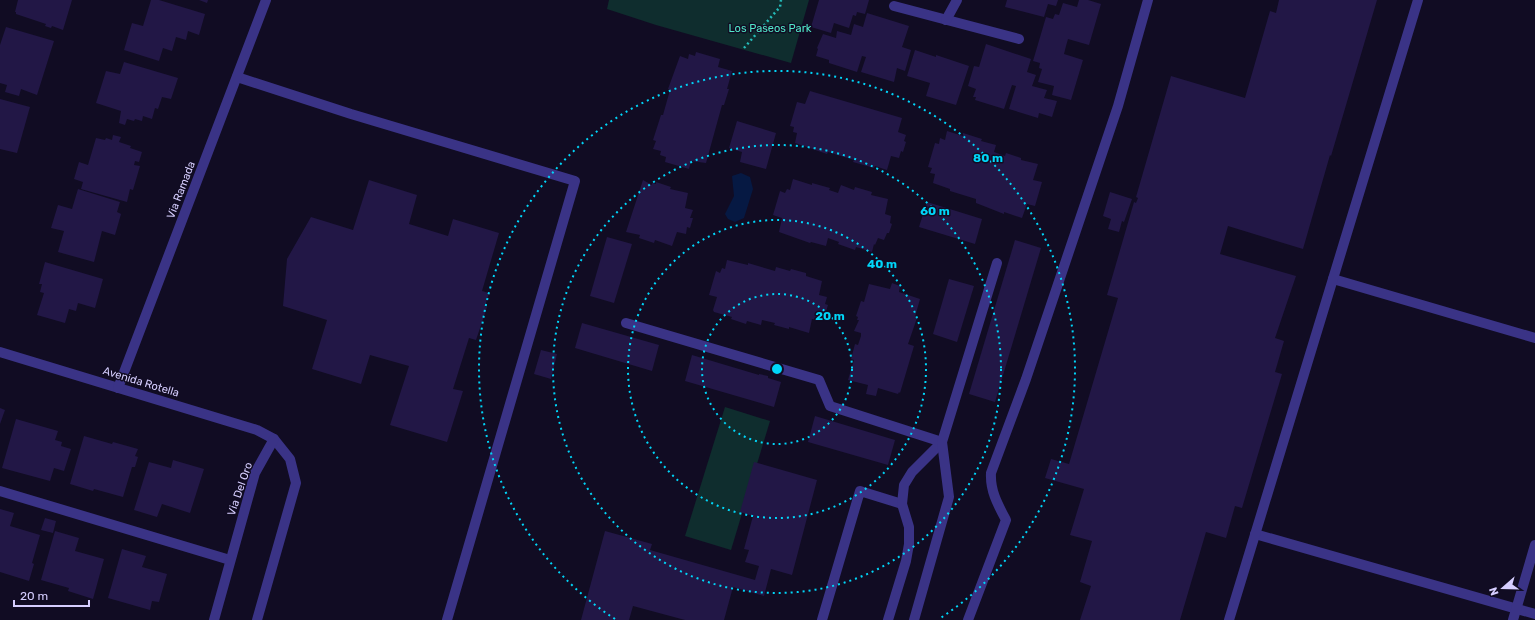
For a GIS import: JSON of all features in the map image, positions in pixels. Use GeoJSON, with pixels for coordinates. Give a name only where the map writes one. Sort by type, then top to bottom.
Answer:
{"type":"FeatureCollection","features":[{"type":"Feature","properties":{"kind":"street","name":"Via Ramada"},"geometry":{"type":"LineString","coordinates":[[118,388],[266,0]]}},
{"type":"Feature","properties":{"kind":"street"},"geometry":{"type":"LineString","coordinates":[[946,20],[957,0]]}},
{"type":"Feature","properties":{"kind":"street"},"geometry":{"type":"LineString","coordinates":[[968,620],[1006,520],[995,499],[990,484],[991,473],[1026,379],[1118,106],[1148,0]]}},
{"type":"Feature","properties":{"kind":"street"},"geometry":{"type":"LineString","coordinates":[[1229,620],[1418,0]]}},
{"type":"Feature","properties":{"kind":"street"},"geometry":{"type":"LineString","coordinates":[[894,6],[1019,39]]}},
{"type":"Feature","properties":{"kind":"street"},"geometry":{"type":"LineString","coordinates":[[237,77],[351,114],[575,181],[447,620]]}},
{"type":"Feature","properties":{"kind":"street"},"geometry":{"type":"LineString","coordinates":[[914,620],[949,497],[942,442],[997,263]]}},
{"type":"Feature","properties":{"kind":"street"},"geometry":{"type":"LineString","coordinates":[[1333,279],[1535,338]]}},
{"type":"Feature","properties":{"kind":"street"},"geometry":{"type":"LineString","coordinates":[[626,323],[819,380],[830,406],[942,442]]}},
{"type":"Feature","properties":{"kind":"street","name":"Avenida Rotella"},"geometry":{"type":"LineString","coordinates":[[0,352],[257,430],[274,438]]}},
{"type":"Feature","properties":{"kind":"street"},"geometry":{"type":"LineString","coordinates":[[257,620],[296,483],[290,459],[274,438]]}},
{"type":"Feature","properties":{"kind":"street","name":"Via Del Oro"},"geometry":{"type":"LineString","coordinates":[[214,620],[255,474],[274,438]]}},
{"type":"Feature","properties":{"kind":"street"},"geometry":{"type":"LineString","coordinates":[[888,620],[906,561],[909,544],[909,527],[902,504],[904,485],[912,472],[942,442]]}},
{"type":"Feature","properties":{"kind":"street"},"geometry":{"type":"LineString","coordinates":[[0,491],[230,560]]}},
{"type":"Feature","properties":{"kind":"street"},"geometry":{"type":"LineString","coordinates":[[822,620],[860,491],[902,504]]}},
{"type":"Feature","properties":{"kind":"street"},"geometry":{"type":"LineString","coordinates":[[1255,534],[1535,614]]}},
{"type":"Feature","properties":{"kind":"street"},"geometry":{"type":"LineString","coordinates":[[1513,620],[1535,545]]}},
{"type":"Feature","properties":{"kind":"path"},"geometry":{"type":"LineString","coordinates":[[744,48],[780,7],[782,0]]}},
{"type":"Feature","properties":{"kind":"green space","name":"Los Paseos Park"},"geometry":{"type":"Polygon","coordinates":[[[609,0],[809,0],[791,63],[656,25],[607,9],[609,0]]]}},
{"type":"Feature","properties":{"kind":"green space"},"geometry":{"type":"Polygon","coordinates":[[[725,407],[770,421],[731,550],[685,536],[725,407]]]}},
{"type":"Feature","properties":{"kind":"water"},"geometry":{"type":"Polygon","coordinates":[[[741,173],[750,177],[753,189],[744,218],[735,222],[728,219],[725,214],[734,196],[732,176],[741,173]]]}},
{"type":"Feature","properties":{"kind":"building"},"geometry":{"type":"Polygon","coordinates":[[[18,0],[72,0],[63,30],[52,26],[51,28],[45,26],[46,24],[16,14],[15,12],[18,0]]]}},
{"type":"Feature","properties":{"kind":"building"},"geometry":{"type":"Polygon","coordinates":[[[151,0],[159,0],[205,14],[199,35],[188,31],[186,40],[176,37],[172,51],[163,48],[159,61],[124,50],[132,23],[143,26],[151,0]]]}},
{"type":"Feature","properties":{"kind":"building"},"geometry":{"type":"Polygon","coordinates":[[[199,0],[208,0],[207,3],[199,0]]]}},
{"type":"Feature","properties":{"kind":"building"},"geometry":{"type":"Polygon","coordinates":[[[819,0],[869,0],[865,14],[857,12],[856,16],[853,15],[849,28],[834,23],[831,33],[811,27],[819,0]]]}},
{"type":"Feature","properties":{"kind":"building"},"geometry":{"type":"Polygon","coordinates":[[[1007,0],[1058,0],[1056,6],[1048,4],[1044,17],[1005,7],[1007,0]]]}},
{"type":"Feature","properties":{"kind":"building"},"geometry":{"type":"Polygon","coordinates":[[[1079,0],[1088,0],[1101,4],[1089,45],[1068,39],[1064,54],[1083,60],[1071,100],[1052,95],[1054,86],[1038,82],[1042,69],[1039,68],[1040,63],[1033,61],[1046,17],[1053,19],[1055,14],[1059,15],[1063,3],[1077,7],[1079,0]]]}},
{"type":"Feature","properties":{"kind":"building"},"geometry":{"type":"Polygon","coordinates":[[[1279,0],[1377,0],[1303,249],[1228,226],[1220,254],[1296,276],[1275,338],[1284,341],[1275,372],[1282,374],[1242,508],[1235,506],[1226,538],[1206,532],[1180,620],[1080,620],[1091,586],[1080,582],[1092,541],[1070,535],[1084,489],[1045,478],[1051,459],[1069,464],[1118,298],[1107,295],[1134,202],[1136,203],[1138,198],[1136,197],[1171,76],[1245,98],[1270,11],[1276,13],[1279,0]]]}},
{"type":"Feature","properties":{"kind":"building"},"geometry":{"type":"Polygon","coordinates":[[[867,13],[909,26],[902,47],[911,50],[905,71],[897,68],[894,82],[861,72],[866,57],[862,56],[857,72],[829,63],[829,60],[816,56],[817,48],[823,34],[836,38],[837,31],[851,35],[854,24],[863,27],[867,13]]]}},
{"type":"Feature","properties":{"kind":"building"},"geometry":{"type":"Polygon","coordinates":[[[6,27],[54,41],[37,95],[21,89],[19,96],[5,92],[7,85],[0,83],[0,45],[6,27]]]}},
{"type":"Feature","properties":{"kind":"building"},"geometry":{"type":"Polygon","coordinates":[[[986,44],[1031,59],[1027,72],[1036,75],[1032,86],[1047,90],[1044,98],[1057,101],[1052,117],[1039,113],[1038,118],[1009,109],[1016,86],[1012,85],[1004,109],[975,100],[976,97],[973,97],[976,89],[968,86],[974,66],[979,67],[986,44]]]}},
{"type":"Feature","properties":{"kind":"building"},"geometry":{"type":"Polygon","coordinates":[[[915,50],[969,66],[956,105],[926,96],[930,83],[907,76],[915,50]]]}},
{"type":"Feature","properties":{"kind":"building"},"geometry":{"type":"Polygon","coordinates":[[[696,52],[720,59],[718,67],[732,71],[727,89],[729,89],[724,105],[722,105],[706,163],[691,161],[689,169],[665,162],[666,157],[660,155],[661,151],[653,149],[656,141],[653,140],[661,115],[663,115],[670,90],[668,89],[680,56],[688,59],[689,54],[695,56],[696,52]]]}},
{"type":"Feature","properties":{"kind":"building"},"geometry":{"type":"Polygon","coordinates":[[[124,62],[178,78],[171,99],[162,97],[158,109],[155,108],[152,119],[143,116],[142,121],[127,119],[125,125],[119,123],[121,111],[96,103],[106,71],[120,74],[124,62]]]}},
{"type":"Feature","properties":{"kind":"building"},"geometry":{"type":"Polygon","coordinates":[[[810,91],[902,118],[898,132],[906,135],[904,141],[906,142],[903,152],[901,151],[899,158],[891,156],[887,170],[853,162],[854,160],[828,152],[827,154],[795,143],[797,133],[793,132],[794,127],[790,126],[797,102],[805,104],[810,91]]]}},
{"type":"Feature","properties":{"kind":"building"},"geometry":{"type":"Polygon","coordinates":[[[0,99],[30,107],[17,153],[0,149],[0,99]]]}},
{"type":"Feature","properties":{"kind":"building"},"geometry":{"type":"Polygon","coordinates":[[[737,121],[776,133],[766,169],[740,162],[742,152],[729,148],[737,121]]]}},
{"type":"Feature","properties":{"kind":"building"},"geometry":{"type":"Polygon","coordinates":[[[947,131],[963,136],[963,133],[982,139],[981,141],[996,145],[994,152],[1005,156],[1006,153],[1021,158],[1021,160],[1038,164],[1033,180],[1042,182],[1035,206],[1027,204],[1022,218],[1004,212],[1004,214],[976,203],[976,199],[950,191],[950,189],[933,183],[935,174],[930,173],[932,168],[928,167],[935,143],[939,144],[940,138],[945,140],[947,131]]]}},
{"type":"Feature","properties":{"kind":"building"},"geometry":{"type":"Polygon","coordinates":[[[113,135],[121,137],[119,142],[142,152],[139,162],[135,161],[134,165],[140,166],[133,190],[130,189],[127,202],[81,189],[83,182],[74,179],[79,162],[88,165],[96,138],[105,140],[106,138],[112,140],[113,135]]]}},
{"type":"Feature","properties":{"kind":"building"},"geometry":{"type":"Polygon","coordinates":[[[793,179],[812,185],[812,183],[830,188],[829,190],[838,193],[841,185],[854,190],[855,187],[872,192],[871,195],[888,199],[885,214],[891,216],[890,223],[892,224],[889,233],[887,233],[884,240],[878,238],[875,245],[874,244],[872,252],[856,247],[855,250],[838,244],[839,242],[828,238],[826,246],[810,243],[779,232],[782,218],[773,215],[780,191],[785,193],[787,189],[790,190],[793,179]]]}},
{"type":"Feature","properties":{"kind":"building"},"geometry":{"type":"Polygon","coordinates":[[[369,180],[417,195],[409,224],[448,236],[453,219],[499,233],[482,291],[489,293],[485,306],[487,307],[476,340],[469,338],[453,389],[463,391],[447,442],[390,425],[409,366],[370,355],[361,384],[312,369],[327,320],[283,306],[287,259],[311,217],[353,230],[369,180]]]}},
{"type":"Feature","properties":{"kind":"building"},"geometry":{"type":"Polygon","coordinates":[[[643,180],[652,185],[652,183],[656,184],[656,182],[671,187],[670,189],[688,193],[685,208],[693,210],[690,218],[693,218],[690,228],[687,227],[686,234],[677,232],[672,246],[655,240],[654,243],[639,238],[640,235],[626,232],[643,180]]]}},
{"type":"Feature","properties":{"kind":"building"},"geometry":{"type":"Polygon","coordinates":[[[78,189],[120,202],[117,212],[121,214],[115,235],[102,231],[94,262],[58,252],[64,231],[51,228],[58,205],[72,209],[78,189]]]}},
{"type":"Feature","properties":{"kind":"building"},"geometry":{"type":"Polygon","coordinates":[[[1110,192],[1132,199],[1124,222],[1122,221],[1119,232],[1108,229],[1111,219],[1103,216],[1110,192]]]}},
{"type":"Feature","properties":{"kind":"building"},"geometry":{"type":"Polygon","coordinates":[[[927,202],[982,219],[975,244],[919,227],[927,202]]]}},
{"type":"Feature","properties":{"kind":"building"},"geometry":{"type":"Polygon","coordinates":[[[607,237],[632,244],[614,303],[590,296],[607,237]]]}},
{"type":"Feature","properties":{"kind":"building"},"geometry":{"type":"Polygon","coordinates":[[[1015,240],[1041,248],[995,402],[969,394],[1015,240]]]}},
{"type":"Feature","properties":{"kind":"building"},"geometry":{"type":"Polygon","coordinates":[[[727,260],[748,265],[748,263],[775,271],[776,267],[790,271],[791,269],[806,273],[806,276],[822,281],[819,295],[827,297],[825,304],[828,305],[825,315],[822,314],[820,321],[812,319],[809,333],[789,327],[789,329],[774,325],[775,323],[762,320],[761,325],[747,321],[746,324],[731,319],[732,317],[714,312],[713,310],[717,297],[709,295],[716,271],[720,273],[722,268],[725,269],[727,260]]]}},
{"type":"Feature","properties":{"kind":"building"},"geometry":{"type":"Polygon","coordinates":[[[45,262],[103,279],[95,308],[78,303],[76,311],[69,309],[65,323],[37,315],[44,293],[40,292],[42,284],[39,284],[45,262]]]}},
{"type":"Feature","properties":{"kind":"building"},"geometry":{"type":"Polygon","coordinates":[[[949,279],[974,286],[957,342],[933,334],[949,279]]]}},
{"type":"Feature","properties":{"kind":"building"},"geometry":{"type":"Polygon","coordinates":[[[892,283],[900,286],[899,292],[920,299],[915,317],[917,318],[908,344],[914,346],[900,393],[899,392],[898,394],[878,388],[876,396],[866,394],[868,385],[848,380],[854,360],[851,359],[855,344],[858,345],[861,336],[861,333],[854,331],[859,320],[857,320],[858,317],[856,316],[861,301],[864,302],[869,284],[890,289],[892,283]]]}},
{"type":"Feature","properties":{"kind":"building"},"geometry":{"type":"Polygon","coordinates":[[[582,323],[659,345],[652,371],[575,348],[582,323]]]}},
{"type":"Feature","properties":{"kind":"building"},"geometry":{"type":"Polygon","coordinates":[[[541,350],[557,354],[551,379],[534,374],[541,350]]]}},
{"type":"Feature","properties":{"kind":"building"},"geometry":{"type":"Polygon","coordinates":[[[692,355],[759,375],[768,376],[768,378],[781,382],[774,407],[685,381],[692,355]]]}},
{"type":"Feature","properties":{"kind":"building"},"geometry":{"type":"Polygon","coordinates":[[[0,408],[5,410],[0,424],[0,408]]]}},
{"type":"Feature","properties":{"kind":"building"},"geometry":{"type":"Polygon","coordinates":[[[815,416],[895,440],[888,465],[808,442],[815,416]]]}},
{"type":"Feature","properties":{"kind":"building"},"geometry":{"type":"Polygon","coordinates":[[[16,419],[58,431],[55,440],[62,442],[61,446],[71,449],[64,471],[54,468],[50,481],[2,468],[16,419]]]}},
{"type":"Feature","properties":{"kind":"building"},"geometry":{"type":"Polygon","coordinates":[[[84,436],[112,444],[113,442],[138,449],[135,456],[138,457],[135,467],[132,467],[123,497],[94,489],[93,491],[70,484],[84,436]]]}},
{"type":"Feature","properties":{"kind":"building"},"geometry":{"type":"Polygon","coordinates":[[[173,460],[204,469],[190,513],[162,504],[157,517],[134,510],[149,462],[171,468],[173,460]]]}},
{"type":"Feature","properties":{"kind":"building"},"geometry":{"type":"Polygon","coordinates":[[[754,462],[817,480],[792,575],[771,569],[764,596],[733,587],[724,620],[685,620],[633,606],[629,620],[581,620],[605,531],[652,544],[650,550],[755,580],[759,566],[745,562],[749,550],[744,549],[753,516],[740,512],[754,462]]]}},
{"type":"Feature","properties":{"kind":"building"},"geometry":{"type":"Polygon","coordinates":[[[0,509],[14,513],[10,526],[40,535],[32,563],[34,564],[29,581],[0,572],[0,509]]]}},
{"type":"Feature","properties":{"kind":"building"},"geometry":{"type":"Polygon","coordinates":[[[45,518],[56,521],[53,533],[41,530],[45,518]]]}},
{"type":"Feature","properties":{"kind":"building"},"geometry":{"type":"Polygon","coordinates":[[[55,531],[79,538],[75,551],[104,559],[93,599],[68,591],[69,588],[41,580],[55,531]]]}},
{"type":"Feature","properties":{"kind":"building"},"geometry":{"type":"Polygon","coordinates":[[[122,549],[146,556],[142,567],[167,574],[159,602],[152,601],[150,610],[108,598],[122,549]]]}}]}
